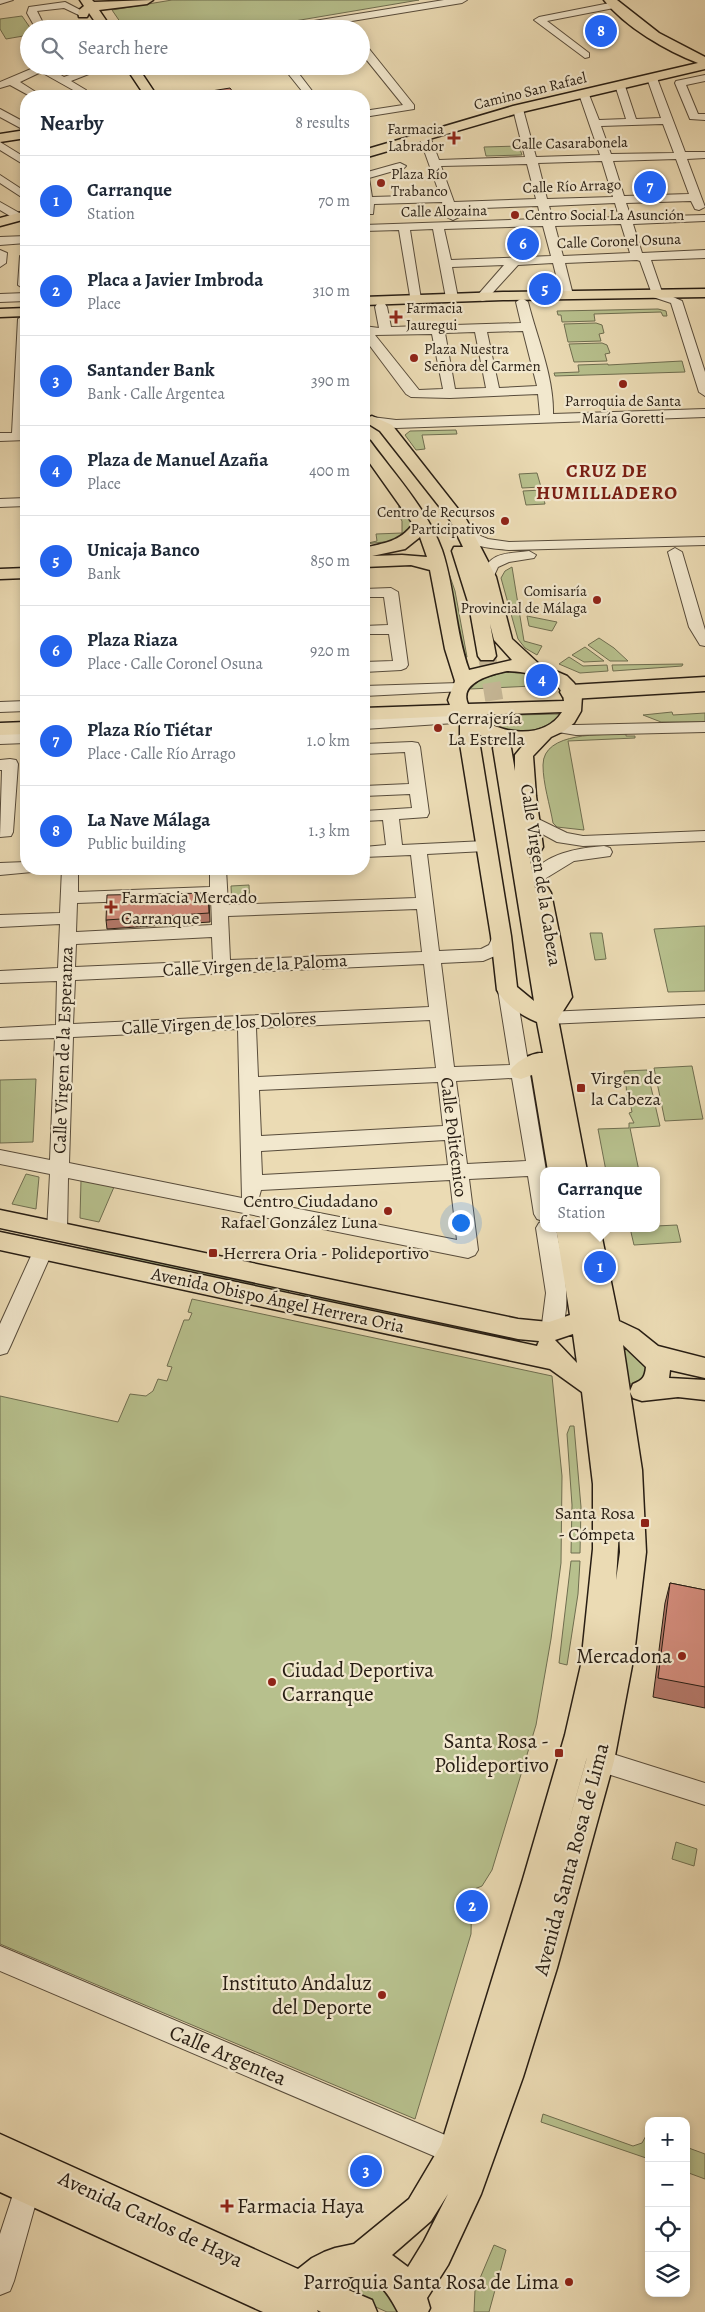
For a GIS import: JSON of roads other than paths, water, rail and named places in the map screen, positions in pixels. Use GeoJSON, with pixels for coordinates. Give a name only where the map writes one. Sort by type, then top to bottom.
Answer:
{"type":"FeatureCollection","features":[{"type":"Feature","properties":{"kind":"highway"},"geometry":{"type":"LineString","coordinates":[[572,699],[705,684]]}},
{"type":"Feature","properties":{"kind":"highway"},"geometry":{"type":"LineString","coordinates":[[572,699],[705,701]]}},
{"type":"Feature","properties":{"kind":"main road"},"geometry":{"type":"LineString","coordinates":[[73,0],[87,7],[98,20]]}},
{"type":"Feature","properties":{"kind":"main road"},"geometry":{"type":"LineString","coordinates":[[87,7],[110,6],[147,0]]}},
{"type":"Feature","properties":{"kind":"main road"},"geometry":{"type":"LineString","coordinates":[[615,2],[644,28],[682,52],[704,60]]}},
{"type":"Feature","properties":{"kind":"main road"},"geometry":{"type":"LineString","coordinates":[[105,20],[104,11],[110,6]]}},
{"type":"Feature","properties":{"kind":"main road"},"geometry":{"type":"LineString","coordinates":[[87,7],[90,20]]}},
{"type":"Feature","properties":{"kind":"main road","name":"Camino San Rafael"},"geometry":{"type":"LineString","coordinates":[[370,152],[518,109],[652,78],[704,60]]}},
{"type":"Feature","properties":{"kind":"main road","name":"Camino San Rafael"},"geometry":{"type":"LineString","coordinates":[[370,146],[515,104],[704,60]]}},
{"type":"Feature","properties":{"kind":"main road"},"geometry":{"type":"LineString","coordinates":[[134,75],[146,90]]}},
{"type":"Feature","properties":{"kind":"main road"},"geometry":{"type":"LineString","coordinates":[[0,138],[20,135]]}},
{"type":"Feature","properties":{"kind":"main road"},"geometry":{"type":"LineString","coordinates":[[0,222],[20,218]]}},
{"type":"Feature","properties":{"kind":"main road"},"geometry":{"type":"LineString","coordinates":[[370,301],[705,293]]}},
{"type":"Feature","properties":{"kind":"main road"},"geometry":{"type":"LineString","coordinates":[[370,307],[522,302],[705,300]]}},
{"type":"Feature","properties":{"kind":"main road"},"geometry":{"type":"LineString","coordinates":[[0,313],[20,316]]}},
{"type":"Feature","properties":{"kind":"main road"},"geometry":{"type":"LineString","coordinates":[[0,320],[20,318]]}},
{"type":"Feature","properties":{"kind":"main road"},"geometry":{"type":"LineString","coordinates":[[370,422],[386,428],[458,519],[487,577],[503,640],[514,653],[532,667],[559,679],[572,699]]}},
{"type":"Feature","properties":{"kind":"main road"},"geometry":{"type":"LineString","coordinates":[[370,427],[426,510],[446,545],[457,574],[469,624],[480,656]]}},
{"type":"Feature","properties":{"kind":"main road","name":"Calle Virgen de la Cabeza"},"geometry":{"type":"LineString","coordinates":[[370,452],[421,524],[433,547],[456,662],[501,936],[507,990]]}},
{"type":"Feature","properties":{"kind":"main road"},"geometry":{"type":"LineString","coordinates":[[370,552],[405,543],[412,538],[421,524]]}},
{"type":"Feature","properties":{"kind":"main road"},"geometry":{"type":"LineString","coordinates":[[370,562],[413,560],[424,561],[438,567]]}},
{"type":"Feature","properties":{"kind":"main road"},"geometry":{"type":"LineString","coordinates":[[0,574],[20,574]]}},
{"type":"Feature","properties":{"kind":"main road"},"geometry":{"type":"LineString","coordinates":[[462,703],[479,672],[492,667],[507,665],[532,667]]}},
{"type":"Feature","properties":{"kind":"main road"},"geometry":{"type":"LineString","coordinates":[[370,701],[462,703],[572,699]]}},
{"type":"Feature","properties":{"kind":"main road","name":"Calle Virgen de la Cabeza"},"geometry":{"type":"LineString","coordinates":[[558,1167],[530,1066],[539,1014],[561,997],[538,877],[524,755],[550,731],[568,719],[572,699]]}},
{"type":"Feature","properties":{"kind":"main road"},"geometry":{"type":"LineString","coordinates":[[370,713],[462,703]]}},
{"type":"Feature","properties":{"kind":"main road"},"geometry":{"type":"LineString","coordinates":[[462,703],[482,730],[500,736],[524,738],[550,731]]}},
{"type":"Feature","properties":{"kind":"main road"},"geometry":{"type":"LineString","coordinates":[[0,717],[20,716]]}},
{"type":"Feature","properties":{"kind":"main road"},"geometry":{"type":"LineString","coordinates":[[0,729],[20,728]]}},
{"type":"Feature","properties":{"kind":"main road","name":"Calle Virgen de la Cabeza"},"geometry":{"type":"LineString","coordinates":[[495,749],[539,1014],[575,1167]]}},
{"type":"Feature","properties":{"kind":"main road"},"geometry":{"type":"LineString","coordinates":[[507,990],[539,1014]]}},
{"type":"Feature","properties":{"kind":"main road","name":"Avenida Obispo Ángel Herrera Oria"},"geometry":{"type":"LineString","coordinates":[[0,1219],[518,1329],[551,1332]]}},
{"type":"Feature","properties":{"kind":"main road"},"geometry":{"type":"LineString","coordinates":[[2,1242],[49,1236],[57,1231]]}},
{"type":"Feature","properties":{"kind":"main road"},"geometry":{"type":"LineString","coordinates":[[569,1232],[583,1324],[605,1390]]}},
{"type":"Feature","properties":{"kind":"main road"},"geometry":{"type":"LineString","coordinates":[[589,1232],[608,1325],[605,1390]]}},
{"type":"Feature","properties":{"kind":"main road","name":"Avenida Obispo Ángel Herrera Oria"},"geometry":{"type":"LineString","coordinates":[[2,1242],[555,1360]]}},
{"type":"Feature","properties":{"kind":"main road"},"geometry":{"type":"LineString","coordinates":[[649,1389],[658,1380],[660,1368],[652,1355],[619,1330],[608,1325],[583,1324],[566,1326],[551,1332],[548,1346],[555,1360],[605,1390],[649,1389],[678,1387],[705,1390]]}},
{"type":"Feature","properties":{"kind":"main road"},"geometry":{"type":"LineString","coordinates":[[652,1355],[705,1368]]}},
{"type":"Feature","properties":{"kind":"main road","name":"Avenida Santa Rosa de Lima"},"geometry":{"type":"LineString","coordinates":[[412,2307],[410,2294],[436,2253],[481,2156],[542,1968],[600,1761],[620,1655],[633,1552],[629,1470],[605,1390]]}},
{"type":"Feature","properties":{"kind":"main road","name":"Avenida Santa Rosa de Lima"},"geometry":{"type":"LineString","coordinates":[[360,2260],[420,2210],[455,2152],[538,1879],[579,1735],[595,1666],[606,1549],[605,1390]]}},
{"type":"Feature","properties":{"kind":"main road","name":"Avenida Carlos de Haya"},"geometry":{"type":"LineString","coordinates":[[0,2150],[297,2305]]}},
{"type":"Feature","properties":{"kind":"main road","name":"Avenida Carlos de Haya"},"geometry":{"type":"LineString","coordinates":[[13,2182],[297,2305],[360,2312]]}},
{"type":"Feature","properties":{"kind":"main road"},"geometry":{"type":"LineString","coordinates":[[297,2305],[312,2276],[331,2264],[360,2260],[387,2270],[403,2286],[412,2307]]}},
{"type":"Feature","properties":{"kind":"street"},"geometry":{"type":"LineString","coordinates":[[0,1],[8,0]]}},
{"type":"Feature","properties":{"kind":"street"},"geometry":{"type":"LineString","coordinates":[[339,20],[462,0]]}},
{"type":"Feature","properties":{"kind":"street"},"geometry":{"type":"LineString","coordinates":[[585,55],[539,20],[615,2]]}},
{"type":"Feature","properties":{"kind":"street"},"geometry":{"type":"LineString","coordinates":[[36,20],[32,13],[33,10],[65,5],[87,7]]}},
{"type":"Feature","properties":{"kind":"street"},"geometry":{"type":"LineString","coordinates":[[370,57],[410,107],[370,113]]}},
{"type":"Feature","properties":{"kind":"street"},"geometry":{"type":"LineString","coordinates":[[0,73],[20,68]]}},
{"type":"Feature","properties":{"kind":"street"},"geometry":{"type":"LineString","coordinates":[[1,85],[24,75]]}},
{"type":"Feature","properties":{"kind":"street"},"geometry":{"type":"LineString","coordinates":[[58,75],[78,90]]}},
{"type":"Feature","properties":{"kind":"street"},"geometry":{"type":"LineString","coordinates":[[67,80],[80,75]]}},
{"type":"Feature","properties":{"kind":"street"},"geometry":{"type":"LineString","coordinates":[[284,75],[295,90]]}},
{"type":"Feature","properties":{"kind":"street"},"geometry":{"type":"LineString","coordinates":[[294,75],[306,90]]}},
{"type":"Feature","properties":{"kind":"street"},"geometry":{"type":"LineString","coordinates":[[16,78],[14,83],[26,90]]}},
{"type":"Feature","properties":{"kind":"street"},"geometry":{"type":"LineString","coordinates":[[652,78],[704,220]]}},
{"type":"Feature","properties":{"kind":"street"},"geometry":{"type":"LineString","coordinates":[[705,78],[680,83],[692,113],[705,126]]}},
{"type":"Feature","properties":{"kind":"street"},"geometry":{"type":"LineString","coordinates":[[1,85],[20,96]]}},
{"type":"Feature","properties":{"kind":"street"},"geometry":{"type":"LineString","coordinates":[[620,88],[632,122]]}},
{"type":"Feature","properties":{"kind":"street"},"geometry":{"type":"LineString","coordinates":[[584,94],[607,158],[637,256],[645,258],[657,294],[676,301],[699,354],[705,392]]}},
{"type":"Feature","properties":{"kind":"street"},"geometry":{"type":"LineString","coordinates":[[595,123],[669,124],[705,107]]}},
{"type":"Feature","properties":{"kind":"street"},"geometry":{"type":"LineString","coordinates":[[518,109],[567,295]]}},
{"type":"Feature","properties":{"kind":"street"},"geometry":{"type":"LineString","coordinates":[[0,112],[20,124]]}},
{"type":"Feature","properties":{"kind":"street"},"geometry":{"type":"LineString","coordinates":[[411,134],[425,136],[455,225]]}},
{"type":"Feature","properties":{"kind":"street"},"geometry":{"type":"LineString","coordinates":[[0,145],[20,159]]}},
{"type":"Feature","properties":{"kind":"street","name":"Calle Casarabonela"},"geometry":{"type":"LineString","coordinates":[[435,163],[705,155]]}},
{"type":"Feature","properties":{"kind":"street"},"geometry":{"type":"LineString","coordinates":[[370,177],[394,175],[398,200],[370,201]]}},
{"type":"Feature","properties":{"kind":"street"},"geometry":{"type":"LineString","coordinates":[[0,178],[20,193]]}},
{"type":"Feature","properties":{"kind":"street","name":"Calle Río Arrago"},"geometry":{"type":"LineString","coordinates":[[398,200],[448,202],[695,197]]}},
{"type":"Feature","properties":{"kind":"street"},"geometry":{"type":"LineString","coordinates":[[0,205],[20,217]]}},
{"type":"Feature","properties":{"kind":"street","name":"Calle Alozaina"},"geometry":{"type":"LineString","coordinates":[[370,228],[704,220]]}},
{"type":"Feature","properties":{"kind":"street"},"geometry":{"type":"LineString","coordinates":[[438,226],[452,298]]}},
{"type":"Feature","properties":{"kind":"street"},"geometry":{"type":"LineString","coordinates":[[404,227],[415,299]]}},
{"type":"Feature","properties":{"kind":"street"},"geometry":{"type":"LineString","coordinates":[[0,241],[20,241]]}},
{"type":"Feature","properties":{"kind":"street"},"geometry":{"type":"LineString","coordinates":[[0,262],[1,253]]}},
{"type":"Feature","properties":{"kind":"street","name":"Calle Coronel Osuna"},"geometry":{"type":"LineString","coordinates":[[445,264],[705,254]]}},
{"type":"Feature","properties":{"kind":"street"},"geometry":{"type":"LineString","coordinates":[[482,297],[514,262]]}},
{"type":"Feature","properties":{"kind":"street"},"geometry":{"type":"LineString","coordinates":[[0,298],[20,292]]}},
{"type":"Feature","properties":{"kind":"street"},"geometry":{"type":"LineString","coordinates":[[522,302],[544,390],[546,418]]}},
{"type":"Feature","properties":{"kind":"street"},"geometry":{"type":"LineString","coordinates":[[381,307],[386,332]]}},
{"type":"Feature","properties":{"kind":"street"},"geometry":{"type":"LineString","coordinates":[[370,331],[528,327]]}},
{"type":"Feature","properties":{"kind":"street"},"geometry":{"type":"LineString","coordinates":[[480,328],[493,392]]}},
{"type":"Feature","properties":{"kind":"street"},"geometry":{"type":"LineString","coordinates":[[438,330],[450,394]]}},
{"type":"Feature","properties":{"kind":"street"},"geometry":{"type":"LineString","coordinates":[[370,338],[411,391],[422,395],[544,390]]}},
{"type":"Feature","properties":{"kind":"street"},"geometry":{"type":"LineString","coordinates":[[370,421],[396,424],[705,413]]}},
{"type":"Feature","properties":{"kind":"street"},"geometry":{"type":"LineString","coordinates":[[0,437],[20,437]]}},
{"type":"Feature","properties":{"kind":"street"},"geometry":{"type":"LineString","coordinates":[[0,503],[20,502]]}},
{"type":"Feature","properties":{"kind":"street"},"geometry":{"type":"LineString","coordinates":[[466,534],[493,545],[551,550],[705,551]]}},
{"type":"Feature","properties":{"kind":"street"},"geometry":{"type":"LineString","coordinates":[[487,577],[492,565],[506,558],[551,550],[705,541]]}},
{"type":"Feature","properties":{"kind":"street"},"geometry":{"type":"LineString","coordinates":[[675,552],[696,627],[705,642]]}},
{"type":"Feature","properties":{"kind":"street"},"geometry":{"type":"LineString","coordinates":[[370,593],[391,592],[401,665],[370,667]]}},
{"type":"Feature","properties":{"kind":"street"},"geometry":{"type":"LineString","coordinates":[[370,630],[396,629]]}},
{"type":"Feature","properties":{"kind":"street"},"geometry":{"type":"LineString","coordinates":[[370,692],[462,703]]}},
{"type":"Feature","properties":{"kind":"street"},"geometry":{"type":"LineString","coordinates":[[370,723],[462,703]]}},
{"type":"Feature","properties":{"kind":"street"},"geometry":{"type":"LineString","coordinates":[[0,707],[20,706]]}},
{"type":"Feature","properties":{"kind":"street"},"geometry":{"type":"LineString","coordinates":[[550,731],[705,727]]}},
{"type":"Feature","properties":{"kind":"street"},"geometry":{"type":"LineString","coordinates":[[0,739],[20,738]]}},
{"type":"Feature","properties":{"kind":"street"},"geometry":{"type":"LineString","coordinates":[[370,749],[412,747],[421,813],[370,816]]}},
{"type":"Feature","properties":{"kind":"street"},"geometry":{"type":"LineString","coordinates":[[0,765],[10,764],[4,807],[6,832],[0,832]]}},
{"type":"Feature","properties":{"kind":"street"},"geometry":{"type":"LineString","coordinates":[[370,791],[418,788]]}},
{"type":"Feature","properties":{"kind":"street"},"geometry":{"type":"LineString","coordinates":[[390,815],[395,850]]}},
{"type":"Feature","properties":{"kind":"street"},"geometry":{"type":"LineString","coordinates":[[530,820],[563,838],[583,841],[705,836]]}},
{"type":"Feature","properties":{"kind":"street"},"geometry":{"type":"LineString","coordinates":[[370,852],[485,846]]}},
{"type":"Feature","properties":{"kind":"street"},"geometry":{"type":"LineString","coordinates":[[538,877],[554,863],[566,856],[585,853],[705,848]]}},
{"type":"Feature","properties":{"kind":"street","name":"Calle Politécnico"},"geometry":{"type":"LineString","coordinates":[[0,1157],[468,1250],[418,849]]}},
{"type":"Feature","properties":{"kind":"street"},"geometry":{"type":"LineString","coordinates":[[0,869],[20,868]]}},
{"type":"Feature","properties":{"kind":"street","name":"Calle Virgen de la Esperanza"},"geometry":{"type":"LineString","coordinates":[[57,1231],[70,875]]}},
{"type":"Feature","properties":{"kind":"street"},"geometry":{"type":"LineString","coordinates":[[218,875],[222,967]]}},
{"type":"Feature","properties":{"kind":"street"},"geometry":{"type":"LineString","coordinates":[[69,898],[219,892]]}},
{"type":"Feature","properties":{"kind":"street"},"geometry":{"type":"LineString","coordinates":[[219,911],[424,902]]}},
{"type":"Feature","properties":{"kind":"street"},"geometry":{"type":"LineString","coordinates":[[0,921],[68,918]]}},
{"type":"Feature","properties":{"kind":"street"},"geometry":{"type":"LineString","coordinates":[[67,938],[220,931]]}},
{"type":"Feature","properties":{"kind":"street","name":"Calle Virgen de la Paloma"},"geometry":{"type":"LineString","coordinates":[[0,977],[483,954],[496,949],[501,936]]}},
{"type":"Feature","properties":{"kind":"street","name":"Calle Virgen de la Cabeza"},"geometry":{"type":"LineString","coordinates":[[507,990],[530,1066],[536,1168],[540,1191]]}},
{"type":"Feature","properties":{"kind":"street"},"geometry":{"type":"LineString","coordinates":[[539,1014],[705,1011]]}},
{"type":"Feature","properties":{"kind":"street","name":"Calle Virgen de los Dolores"},"geometry":{"type":"LineString","coordinates":[[0,1034],[438,1013]]}},
{"type":"Feature","properties":{"kind":"street"},"geometry":{"type":"LineString","coordinates":[[246,1206],[254,1183],[247,1022]]}},
{"type":"Feature","properties":{"kind":"street"},"geometry":{"type":"LineString","coordinates":[[250,1084],[446,1074],[530,1066]]}},
{"type":"Feature","properties":{"kind":"street"},"geometry":{"type":"LineString","coordinates":[[252,1144],[453,1133]]}},
{"type":"Feature","properties":{"kind":"street"},"geometry":{"type":"LineString","coordinates":[[254,1183],[536,1168]]}},
{"type":"Feature","properties":{"kind":"street"},"geometry":{"type":"LineString","coordinates":[[547,1232],[556,1298],[556,1315],[551,1332]]}},
{"type":"Feature","properties":{"kind":"street"},"geometry":{"type":"LineString","coordinates":[[0,1346],[43,1250]]}},
{"type":"Feature","properties":{"kind":"street"},"geometry":{"type":"LineString","coordinates":[[600,1761],[705,1794]]}},
{"type":"Feature","properties":{"kind":"street","name":"Calle Argentea"},"geometry":{"type":"LineString","coordinates":[[0,1958],[455,2152]]}},
{"type":"Feature","properties":{"kind":"street"},"geometry":{"type":"LineString","coordinates":[[0,2281],[13,2182]]}},
{"type":"Feature","properties":{"kind":"tunnel"},"geometry":{"type":"LineString","coordinates":[[487,656],[502,748]]}},
{"type":"Feature","properties":{"kind":"place","name":"La Nave Málaga"},"geometry":{"type":"Point","coordinates":[601,31]}},
{"type":"Feature","properties":{"kind":"place","name":"Farmacia Labrador"},"geometry":{"type":"Point","coordinates":[454,138]}},
{"type":"Feature","properties":{"kind":"place","name":"Plaza Río Trabanco"},"geometry":{"type":"Point","coordinates":[381,183]}},
{"type":"Feature","properties":{"kind":"place","name":"Plaza Río Tiétar"},"geometry":{"type":"Point","coordinates":[650,187]}},
{"type":"Feature","properties":{"kind":"place","name":"Centro Social La Asunción"},"geometry":{"type":"Point","coordinates":[515,215]}},
{"type":"Feature","properties":{"kind":"place","name":"Plaza Riaza"},"geometry":{"type":"Point","coordinates":[523,244]}},
{"type":"Feature","properties":{"kind":"place","name":"Unicaja Banco"},"geometry":{"type":"Point","coordinates":[545,289]}},
{"type":"Feature","properties":{"kind":"place","name":"Farmacia Jauregui"},"geometry":{"type":"Point","coordinates":[396,317]}},
{"type":"Feature","properties":{"kind":"place","name":"Plaza Nuestra Señora del Carmen"},"geometry":{"type":"Point","coordinates":[414,358]}},
{"type":"Feature","properties":{"kind":"place","name":"Parroquia de Santa María Goretti"},"geometry":{"type":"Point","coordinates":[623,384]}},
{"type":"Feature","properties":{"kind":"place","name":"Centro de Recursos Participativos"},"geometry":{"type":"Point","coordinates":[505,521]}},
{"type":"Feature","properties":{"kind":"place","name":"Comisaría Provincial de Málaga"},"geometry":{"type":"Point","coordinates":[597,600]}},
{"type":"Feature","properties":{"kind":"place","name":"Plaza de Manuel Azaña"},"geometry":{"type":"Point","coordinates":[542,680]}},
{"type":"Feature","properties":{"kind":"place","name":"Cerrajería La Estrella"},"geometry":{"type":"Point","coordinates":[438,728]}},
{"type":"Feature","properties":{"kind":"place","name":"Farmacia Mercado Carranque"},"geometry":{"type":"Point","coordinates":[111,907]}},
{"type":"Feature","properties":{"kind":"place","name":"Virgen de la Cabeza"},"geometry":{"type":"Point","coordinates":[581,1088]}},
{"type":"Feature","properties":{"kind":"place","name":"Centro Ciudadano Rafael González Luna"},"geometry":{"type":"Point","coordinates":[388,1211]}},
{"type":"Feature","properties":{"kind":"place","name":"Herrera Oria - Polideportivo"},"geometry":{"type":"Point","coordinates":[213,1253]}},
{"type":"Feature","properties":{"kind":"place","name":"Carranque"},"geometry":{"type":"Point","coordinates":[600,1267]}},
{"type":"Feature","properties":{"kind":"place","name":"Santa Rosa - Cómpeta"},"geometry":{"type":"Point","coordinates":[645,1523]}},
{"type":"Feature","properties":{"kind":"place","name":"Mercadona"},"geometry":{"type":"Point","coordinates":[682,1656]}},
{"type":"Feature","properties":{"kind":"place","name":"Ciudad Deportiva Carranque"},"geometry":{"type":"Point","coordinates":[272,1682]}},
{"type":"Feature","properties":{"kind":"place","name":"Santa Rosa - Polideportivo"},"geometry":{"type":"Point","coordinates":[559,1753]}},
{"type":"Feature","properties":{"kind":"place","name":"Placa a Javier Imbroda"},"geometry":{"type":"Point","coordinates":[472,1906]}},
{"type":"Feature","properties":{"kind":"place","name":"Instituto Andaluz del Deporte"},"geometry":{"type":"Point","coordinates":[382,1995]}},
{"type":"Feature","properties":{"kind":"place","name":"Santander Bank"},"geometry":{"type":"Point","coordinates":[366,2171]}},
{"type":"Feature","properties":{"kind":"place","name":"Farmacia Haya"},"geometry":{"type":"Point","coordinates":[227,2206]}},
{"type":"Feature","properties":{"kind":"place","name":"Parroquia Santa Rosa de Lima"},"geometry":{"type":"Point","coordinates":[569,2282]}},
{"type":"Feature","properties":{"kind":"district","name":"CRUZ DE HUMILLADERO"},"geometry":{"type":"Point","coordinates":[607,482]}}]}
